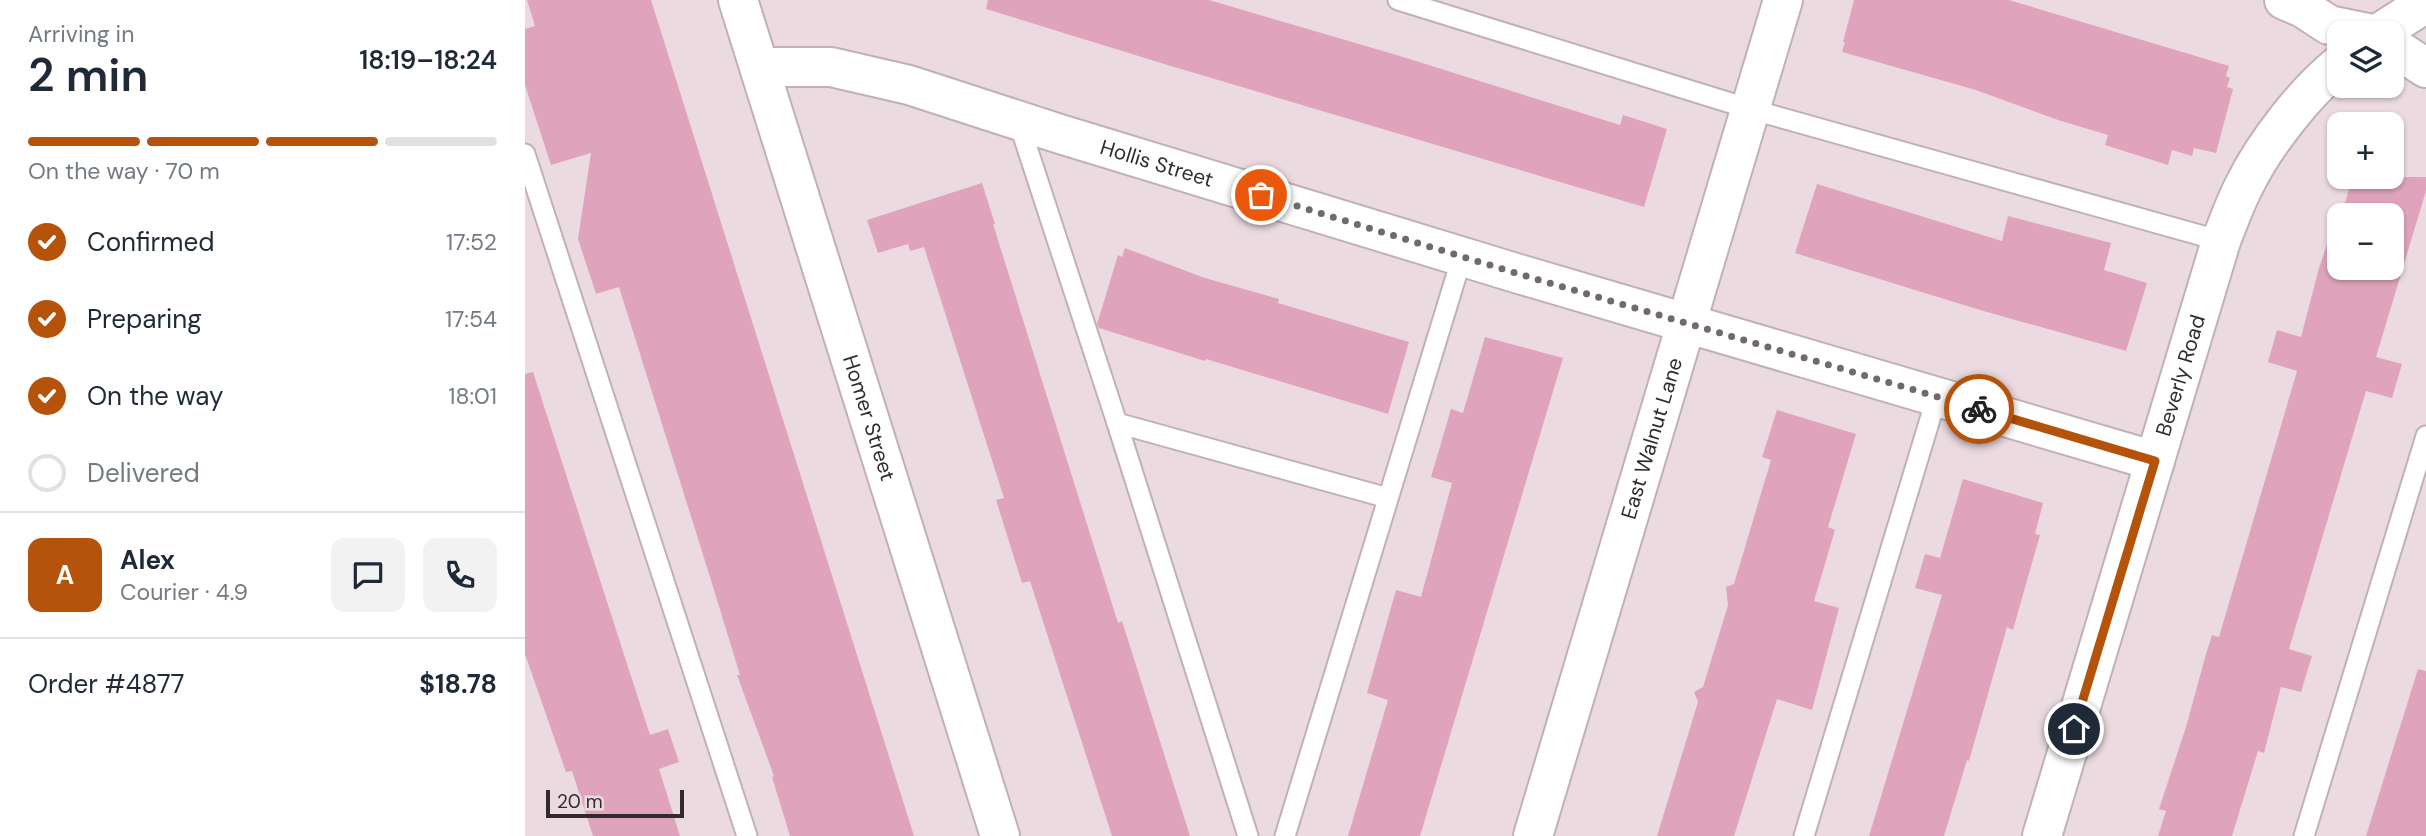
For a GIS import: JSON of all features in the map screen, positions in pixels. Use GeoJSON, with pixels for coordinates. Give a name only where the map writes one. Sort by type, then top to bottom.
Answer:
{"type":"FeatureCollection","features":[{"type":"Feature","properties":{"kind":"street","name":"Homer Street"},"geometry":{"type":"LineString","coordinates":[[738,0],[1000,836]]}},
{"type":"Feature","properties":{"kind":"street","name":"East Walnut Lane"},"geometry":{"type":"LineString","coordinates":[[1533,836],[1783,0]]}},
{"type":"Feature","properties":{"kind":"street"},"geometry":{"type":"LineString","coordinates":[[2284,0],[2327,23]]}},
{"type":"Feature","properties":{"kind":"street"},"geometry":{"type":"LineString","coordinates":[[2398,21],[2426,3]]}},
{"type":"Feature","properties":{"kind":"street"},"geometry":{"type":"LineString","coordinates":[[2404,54],[2426,68]]}},
{"type":"Feature","properties":{"kind":"street","name":"Hollis Street"},"geometry":{"type":"LineString","coordinates":[[760,67],[831,67],[909,85],[1462,257],[2155,461]]}},
{"type":"Feature","properties":{"kind":"street","name":"Beverly Road"},"geometry":{"type":"LineString","coordinates":[[2042,836],[2221,241],[2244,185],[2281,128],[2327,74]]}},
{"type":"Feature","properties":{"kind":"lane"},"geometry":{"type":"LineString","coordinates":[[1398,0],[1750,108],[2221,241]]}},
{"type":"Feature","properties":{"kind":"lane"},"geometry":{"type":"LineString","coordinates":[[1018,120],[1248,836]]}},
{"type":"Feature","properties":{"kind":"lane"},"geometry":{"type":"LineString","coordinates":[[525,154],[747,836]]}},
{"type":"Feature","properties":{"kind":"lane"},"geometry":{"type":"LineString","coordinates":[[1285,836],[1462,257]]}},
{"type":"Feature","properties":{"kind":"lane"},"geometry":{"type":"LineString","coordinates":[[1804,836],[1937,396]]}},
{"type":"Feature","properties":{"kind":"lane"},"geometry":{"type":"LineString","coordinates":[[1117,423],[1388,498]]}},
{"type":"Feature","properties":{"kind":"lane"},"geometry":{"type":"LineString","coordinates":[[2304,836],[2426,436]]}},
{"type":"Feature","properties":{"kind":"building"},"geometry":{"type":"Polygon","coordinates":[[[527,0],[651,0],[914,836],[790,836],[772,777],[774,776],[737,675],[740,675],[619,287],[596,294],[578,239],[591,153],[551,165],[525,85],[525,29],[535,26],[527,0]]]}},
{"type":"Feature","properties":{"kind":"building"},"geometry":{"type":"Polygon","coordinates":[[[988,0],[1209,0],[1620,125],[1623,115],[1667,129],[1644,207],[986,9],[988,0]]]}},
{"type":"Feature","properties":{"kind":"building"},"geometry":{"type":"Polygon","coordinates":[[[1854,0],[2009,0],[2229,66],[2226,76],[2230,78],[2227,87],[2233,89],[2216,153],[2194,148],[2192,156],[2172,150],[2168,165],[2105,145],[2108,135],[1976,90],[1842,52],[1854,0]]]}},
{"type":"Feature","properties":{"kind":"building"},"geometry":{"type":"Polygon","coordinates":[[[2404,177],[2426,177],[2426,191],[2404,264],[2404,203],[2345,203],[2349,189],[2404,189],[2404,177]]]}},
{"type":"Feature","properties":{"kind":"building"},"geometry":{"type":"Polygon","coordinates":[[[982,183],[1118,623],[1122,621],[1190,836],[1112,836],[1030,581],[1022,583],[996,500],[1004,498],[924,247],[910,251],[908,244],[878,253],[867,220],[982,183]]]}},
{"type":"Feature","properties":{"kind":"building"},"geometry":{"type":"Polygon","coordinates":[[[1817,184],[2002,241],[2008,216],[2111,243],[2104,270],[2147,283],[2126,351],[1980,310],[1795,253],[1817,184]]]}},
{"type":"Feature","properties":{"kind":"building"},"geometry":{"type":"Polygon","coordinates":[[[2327,244],[2327,280],[2399,280],[2376,357],[2402,364],[2392,398],[2366,391],[2289,649],[2312,656],[2301,692],[2281,687],[2264,753],[2258,751],[2232,836],[2158,836],[2166,811],[2159,809],[2212,635],[2219,637],[2297,371],[2268,362],[2277,330],[2301,337],[2327,244]]]}},
{"type":"Feature","properties":{"kind":"building"},"geometry":{"type":"Polygon","coordinates":[[[1125,248],[1205,278],[1279,299],[1278,303],[1409,342],[1388,414],[1099,328],[1097,324],[1118,255],[1122,257],[1125,248]]]}},
{"type":"Feature","properties":{"kind":"building"},"geometry":{"type":"Polygon","coordinates":[[[1485,337],[1563,358],[1420,836],[1348,836],[1388,700],[1367,693],[1396,590],[1421,597],[1452,483],[1431,477],[1451,409],[1463,413],[1485,337]]]}},
{"type":"Feature","properties":{"kind":"building"},"geometry":{"type":"Polygon","coordinates":[[[533,372],[650,735],[668,729],[679,762],[659,769],[680,836],[593,836],[572,771],[566,772],[525,654],[525,374],[533,372]]]}},
{"type":"Feature","properties":{"kind":"building"},"geometry":{"type":"Polygon","coordinates":[[[1777,410],[1856,434],[1828,527],[1835,530],[1814,601],[1839,608],[1812,710],[1777,699],[1734,836],[1657,836],[1698,702],[1694,692],[1703,687],[1728,605],[1726,587],[1734,584],[1771,460],[1762,457],[1777,410]]]}},
{"type":"Feature","properties":{"kind":"building"},"geometry":{"type":"Polygon","coordinates":[[[1963,479],[2043,503],[2035,534],[2040,535],[2013,630],[2007,627],[1969,761],[1967,760],[1944,836],[1869,836],[1942,595],[1915,588],[1925,554],[1940,558],[1963,479]]]}},
{"type":"Feature","properties":{"kind":"building"},"geometry":{"type":"Polygon","coordinates":[[[2418,669],[2426,671],[2426,836],[2366,836],[2418,669]]]}},
{"type":"Feature","properties":{"kind":"way so far"},"geometry":{"type":"LineString","coordinates":[[1261,195],[1979,409]]}},
{"type":"Feature","properties":{"kind":"route"},"geometry":{"type":"LineString","coordinates":[[1979,409],[2155,461],[2074,729]]}}]}
